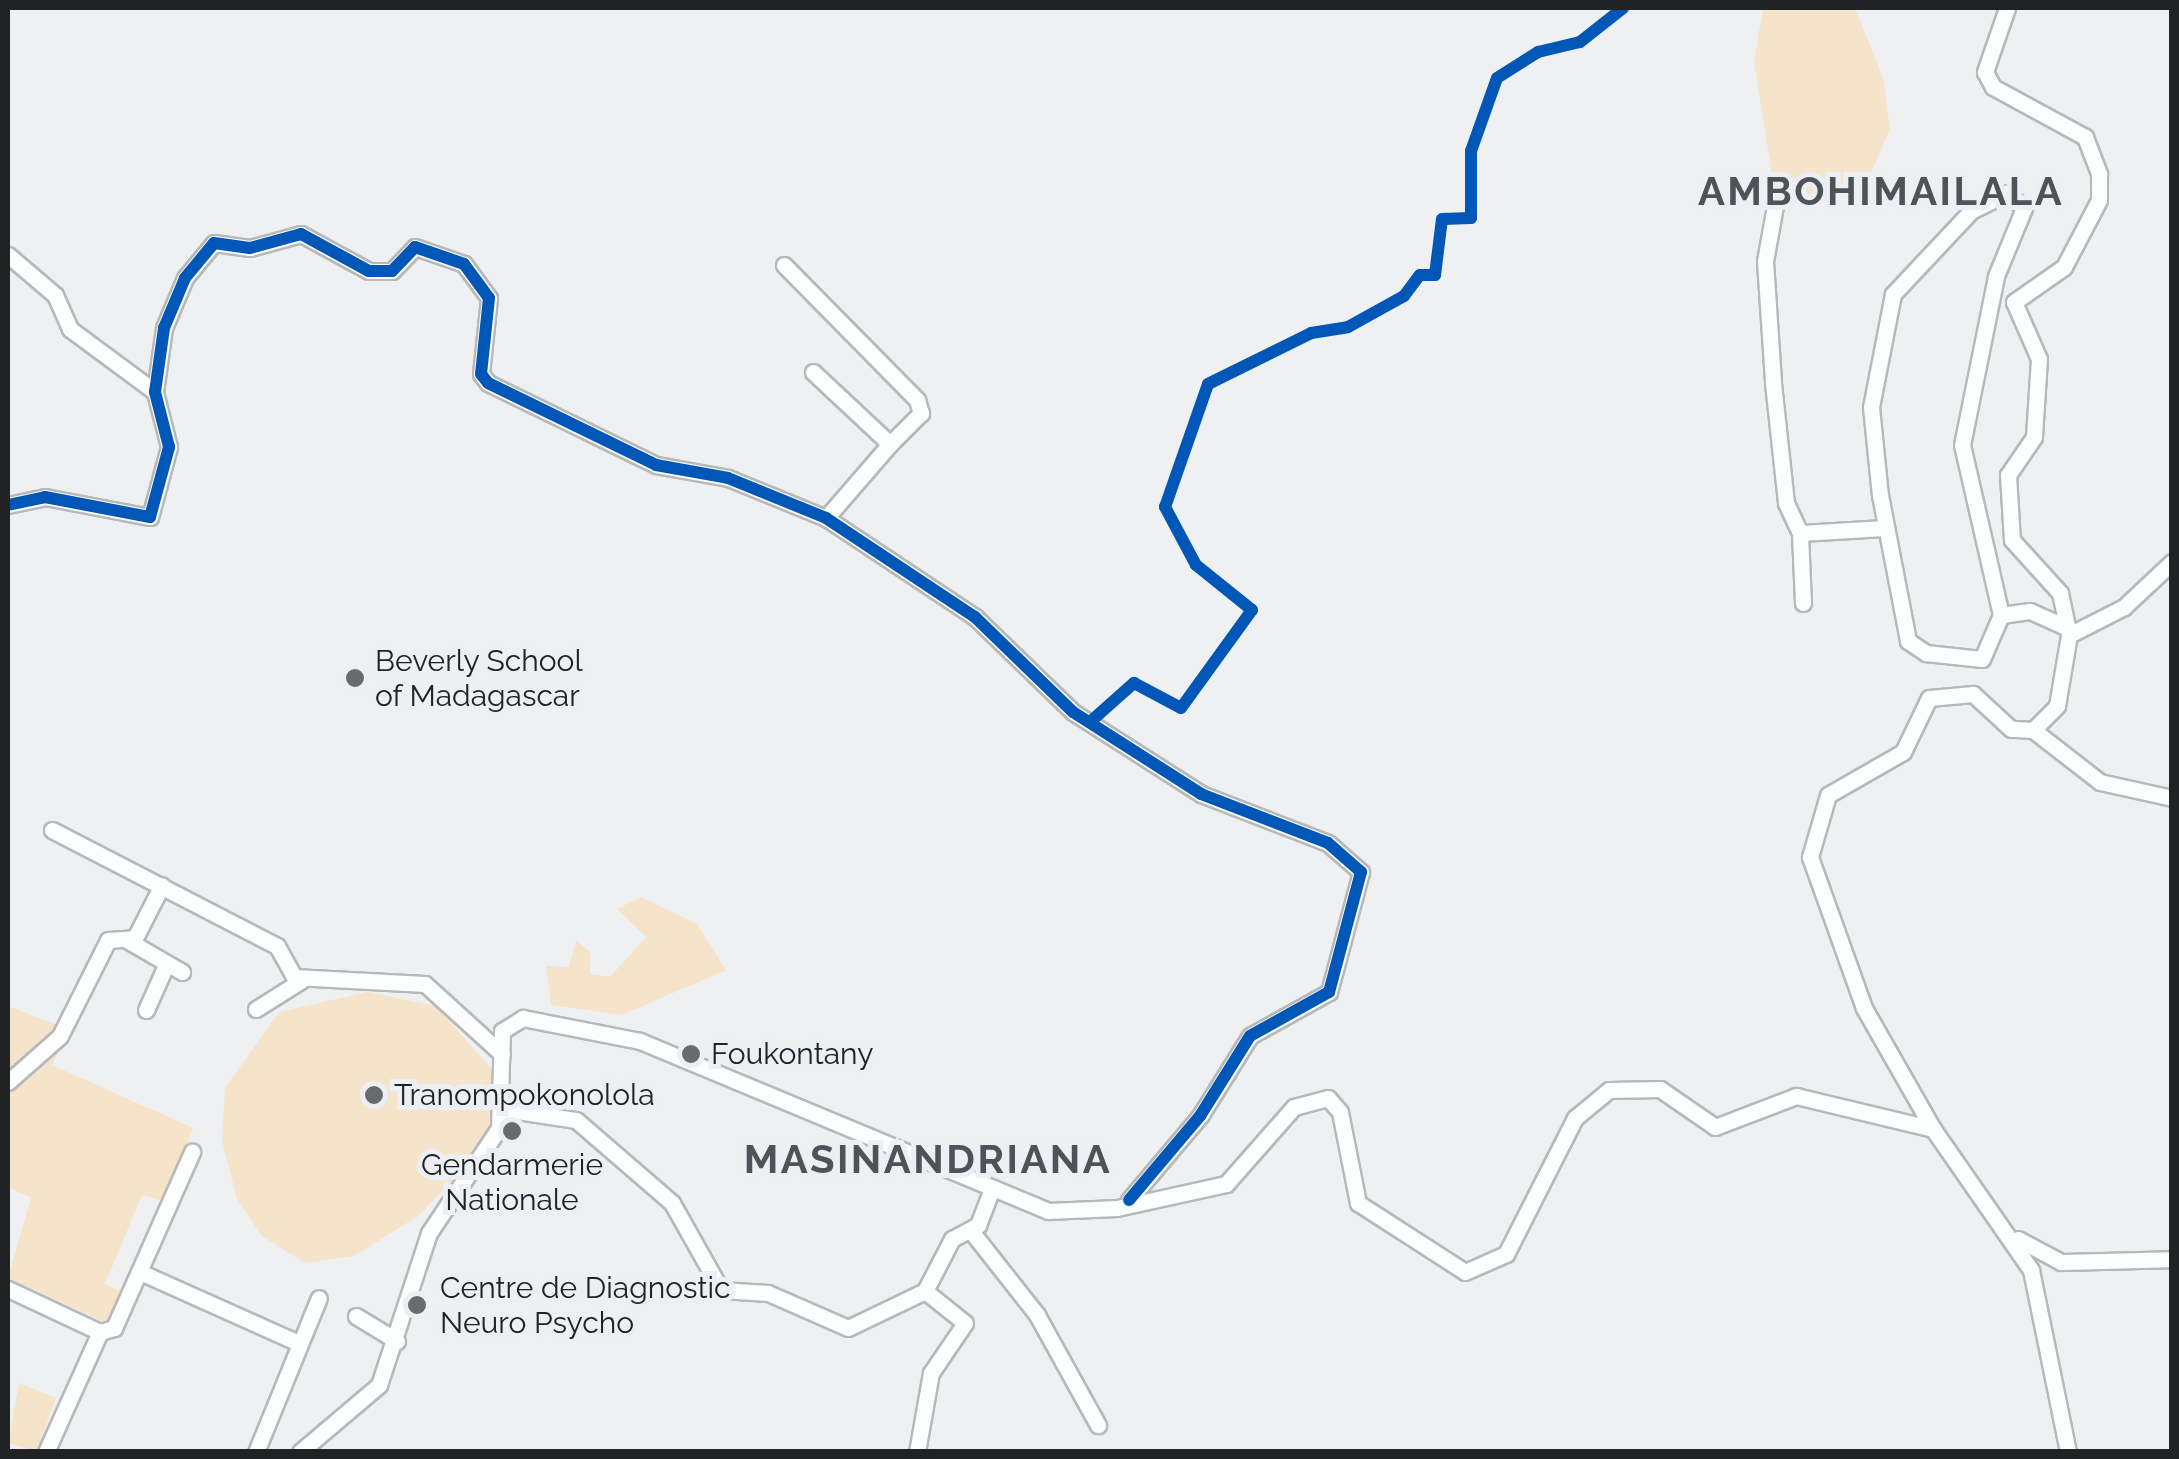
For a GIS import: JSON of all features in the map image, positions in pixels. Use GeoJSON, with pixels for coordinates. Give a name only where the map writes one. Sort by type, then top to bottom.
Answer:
{"type":"FeatureCollection","features":[{"type":"Feature","properties":{"kind":"street"},"geometry":{"type":"LineString","coordinates":[[2007,8],[1985,72],[1992,87],[2086,137],[2099,174],[2099,200],[2064,267],[2014,302],[2039,358],[2034,437],[2008,476],[2012,540],[2060,593],[2067,630],[2057,706],[2033,730]]}},
{"type":"Feature","properties":{"kind":"street"},"geometry":{"type":"LineString","coordinates":[[2007,193],[2024,208],[1996,276],[1962,445],[2000,615],[1982,659],[1926,653],[1908,640],[1885,528],[1871,408],[1893,294],[1971,211],[2007,193]]}},
{"type":"Feature","properties":{"kind":"street"},"geometry":{"type":"LineString","coordinates":[[1775,206],[1765,261],[1786,503],[1800,532],[1804,603]]}},
{"type":"Feature","properties":{"kind":"street"},"geometry":{"type":"LineString","coordinates":[[8,505],[45,497],[150,517],[169,447],[156,392],[174,302],[214,243],[250,248],[300,234],[319,237],[348,264],[382,272],[425,248],[464,264],[489,298],[481,374],[488,383],[656,465],[728,478],[826,518],[975,617],[1072,712],[1201,794],[1328,843],[1361,872],[1329,992],[1250,1036],[1200,1116],[1130,1200]]}},
{"type":"Feature","properties":{"kind":"street"},"geometry":{"type":"LineString","coordinates":[[8,255],[55,295],[70,330],[156,392]]}},
{"type":"Feature","properties":{"kind":"street"},"geometry":{"type":"LineString","coordinates":[[784,265],[917,400],[922,413],[826,518]]}},
{"type":"Feature","properties":{"kind":"street"},"geometry":{"type":"LineString","coordinates":[[813,372],[890,444]]}},
{"type":"Feature","properties":{"kind":"street"},"geometry":{"type":"LineString","coordinates":[[1800,532],[1885,528]]}},
{"type":"Feature","properties":{"kind":"street"},"geometry":{"type":"LineString","coordinates":[[2000,615],[2030,611],[2067,630],[2124,607],[2172,562]]}},
{"type":"Feature","properties":{"kind":"street"},"geometry":{"type":"LineString","coordinates":[[2068,1452],[2048,1387],[2041,1302],[2009,1232],[1932,1129],[1864,1008],[1816,885],[1816,812],[1902,752],[1918,712],[1940,692],[1973,694],[2011,730],[2033,730],[2100,782],[2172,798]]}},
{"type":"Feature","properties":{"kind":"street"},"geometry":{"type":"LineString","coordinates":[[52,830],[277,946],[302,980]]}},
{"type":"Feature","properties":{"kind":"street"},"geometry":{"type":"LineString","coordinates":[[125,939],[154,910],[162,885]]}},
{"type":"Feature","properties":{"kind":"street"},"geometry":{"type":"LineString","coordinates":[[8,1082],[60,1036],[108,940],[125,939],[174,968],[146,1010]]}},
{"type":"Feature","properties":{"kind":"street"},"geometry":{"type":"LineString","coordinates":[[355,975],[355,992]]}},
{"type":"Feature","properties":{"kind":"street"},"geometry":{"type":"LineString","coordinates":[[256,1009],[302,980],[355,975],[433,988],[502,1054]]}},
{"type":"Feature","properties":{"kind":"street"},"geometry":{"type":"LineString","coordinates":[[300,1452],[379,1384],[397,1341],[429,1232],[504,1108],[502,1031],[523,1018],[613,1032],[892,1140],[990,1193],[1048,1211],[1226,1184],[1294,1108],[1320,1096],[1338,1106],[1348,1184],[1364,1211],[1445,1266],[1476,1272],[1515,1242],[1574,1118],[1609,1090],[1660,1089],[1715,1126],[1796,1096],[1932,1129]]}},
{"type":"Feature","properties":{"kind":"street"},"geometry":{"type":"LineString","coordinates":[[504,1108],[576,1120],[672,1203],[721,1290],[768,1293],[848,1328],[925,1291],[952,1238],[971,1231],[990,1193]]}},
{"type":"Feature","properties":{"kind":"street"},"geometry":{"type":"LineString","coordinates":[[8,1289],[100,1332],[114,1328],[192,1152]]}},
{"type":"Feature","properties":{"kind":"street"},"geometry":{"type":"LineString","coordinates":[[971,1231],[1037,1316],[1098,1426]]}},
{"type":"Feature","properties":{"kind":"street"},"geometry":{"type":"LineString","coordinates":[[2009,1232],[2060,1262],[2172,1259]]}},
{"type":"Feature","properties":{"kind":"street"},"geometry":{"type":"LineString","coordinates":[[140,1272],[300,1342]]}},
{"type":"Feature","properties":{"kind":"street"},"geometry":{"type":"LineString","coordinates":[[918,1452],[931,1373],[965,1322],[925,1291]]}},
{"type":"Feature","properties":{"kind":"street"},"geometry":{"type":"LineString","coordinates":[[256,1452],[319,1298]]}},
{"type":"Feature","properties":{"kind":"street"},"geometry":{"type":"LineString","coordinates":[[356,1316],[397,1341]]}},
{"type":"Feature","properties":{"kind":"street"},"geometry":{"type":"LineString","coordinates":[[46,1452],[100,1332]]}},
{"type":"Feature","properties":{"kind":"shaded area"},"geometry":{"type":"Polygon","coordinates":[[[1763,8],[1855,8],[1883,78],[1890,129],[1870,175],[1839,199],[1774,188],[1754,61],[1763,8]]]}},
{"type":"Feature","properties":{"kind":"shaded area"},"geometry":{"type":"Polygon","coordinates":[[[641,897],[697,924],[726,970],[622,1015],[551,1005],[546,966],[569,967],[576,940],[590,952],[590,974],[610,977],[646,937],[617,909],[641,897]]]}},
{"type":"Feature","properties":{"kind":"shaded area"},"geometry":{"type":"Polygon","coordinates":[[[368,992],[436,1006],[497,1075],[496,1112],[481,1151],[418,1216],[354,1256],[305,1263],[262,1236],[237,1199],[222,1141],[225,1088],[279,1012],[368,992]]]}},
{"type":"Feature","properties":{"kind":"shaded area"},"geometry":{"type":"Polygon","coordinates":[[[8,1006],[70,1030],[52,1065],[193,1128],[163,1201],[142,1195],[105,1284],[122,1292],[107,1323],[8,1278],[31,1198],[8,1187],[8,1006]]]}},
{"type":"Feature","properties":{"kind":"shaded area"},"geometry":{"type":"Polygon","coordinates":[[[19,1383],[56,1398],[37,1451],[8,1443],[19,1383]]]}},
{"type":"Feature","properties":{"kind":"cycle path"},"geometry":{"type":"LineString","coordinates":[[1090,722],[1134,683],[1181,708],[1252,610],[1196,565],[1165,507],[1208,384],[1311,333],[1348,327],[1404,296],[1420,275],[1435,275],[1442,219],[1471,218],[1471,151],[1497,78],[1538,52],[1580,42],[1623,8]]}},
{"type":"Feature","properties":{"kind":"cycle path"},"geometry":{"type":"LineString","coordinates":[[8,505],[45,497],[150,517],[169,447],[155,392],[164,328],[185,278],[214,243],[250,248],[301,234],[369,271],[392,271],[415,247],[464,264],[489,298],[481,374],[488,383],[656,465],[728,478],[826,518],[975,617],[1073,712],[1201,794],[1328,843],[1361,872],[1329,992],[1250,1036],[1200,1116],[1129,1200]]}},
{"type":"Feature","properties":{"kind":"place","name":"Beverly School of Madagascar"},"geometry":{"type":"Point","coordinates":[355,678]}},
{"type":"Feature","properties":{"kind":"place","name":"Foukontany"},"geometry":{"type":"Point","coordinates":[691,1054]}},
{"type":"Feature","properties":{"kind":"place","name":"Tranompokonolola"},"geometry":{"type":"Point","coordinates":[374,1095]}},
{"type":"Feature","properties":{"kind":"place","name":"Gendarmerie Nationale"},"geometry":{"type":"Point","coordinates":[512,1131]}},
{"type":"Feature","properties":{"kind":"place","name":"Centre de Diagnostic Neuro Psycho"},"geometry":{"type":"Point","coordinates":[417,1305]}},
{"type":"Feature","properties":{"kind":"district","name":"AMBOHIMAILALA"},"geometry":{"type":"Point","coordinates":[1881,191]}},
{"type":"Feature","properties":{"kind":"district","name":"MASINANDRIANA"},"geometry":{"type":"Point","coordinates":[928,1159]}}]}
